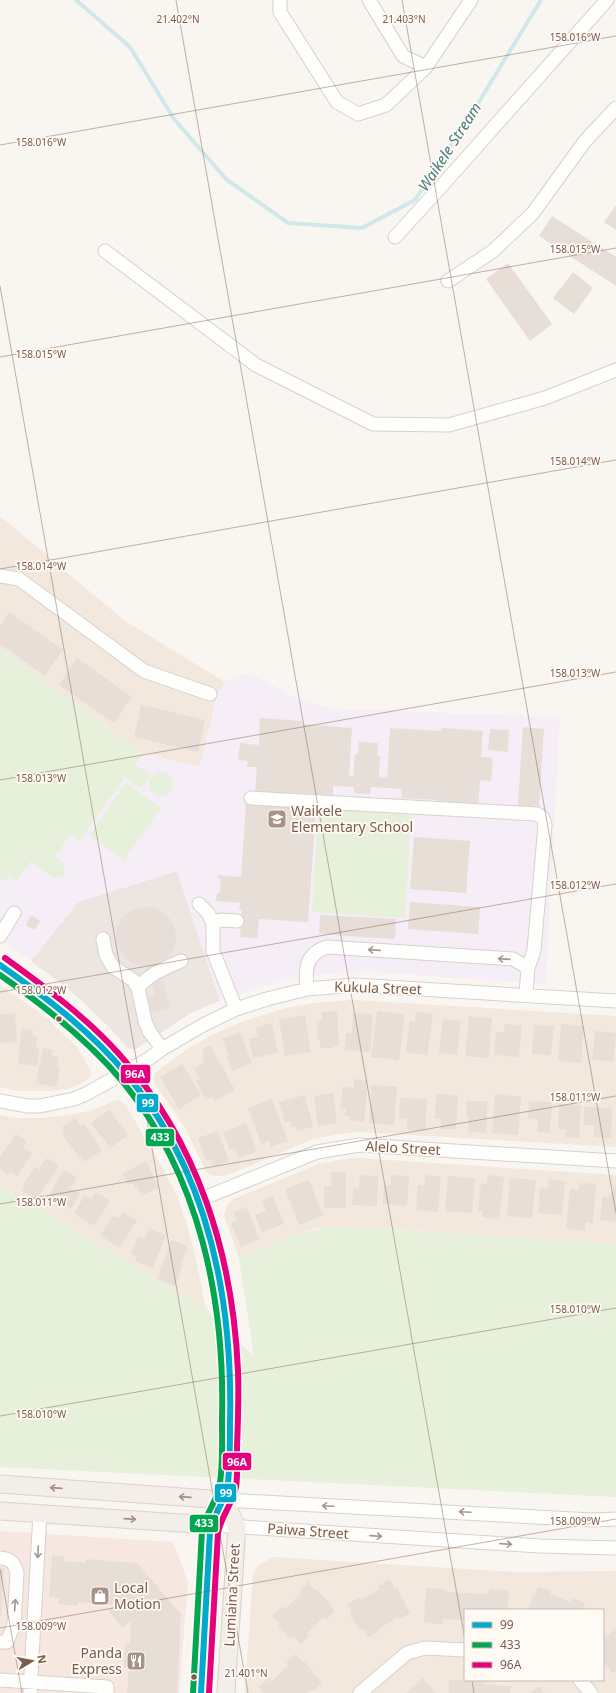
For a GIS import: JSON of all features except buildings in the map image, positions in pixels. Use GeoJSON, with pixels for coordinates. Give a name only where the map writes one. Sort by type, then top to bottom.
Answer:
{"type":"FeatureCollection","features":[{"type":"Feature","properties":{"kind":"main road","name":"Paiwa Street"},"geometry":{"type":"LineString","coordinates":[[0,1484],[224,1500]]}},
{"type":"Feature","properties":{"kind":"main road","name":"Lumiaina Street"},"geometry":{"type":"LineString","coordinates":[[200,1693],[212,1525],[224,1500]]}},
{"type":"Feature","properties":{"kind":"main road","name":"Lumiaina Street"},"geometry":{"type":"LineString","coordinates":[[224,1500],[237,1527],[226,1693]]}},
{"type":"Feature","properties":{"kind":"main road","name":"Paiwa Street"},"geometry":{"type":"LineString","coordinates":[[0,1511],[212,1525]]}},
{"type":"Feature","properties":{"kind":"street"},"geometry":{"type":"LineString","coordinates":[[280,0],[280,12],[337,102],[358,114],[386,105],[426,67],[471,0]]}},
{"type":"Feature","properties":{"kind":"street"},"geometry":{"type":"LineString","coordinates":[[369,0],[403,56],[426,67]]}},
{"type":"Feature","properties":{"kind":"street"},"geometry":{"type":"LineString","coordinates":[[395,237],[607,0]]}},
{"type":"Feature","properties":{"kind":"street"},"geometry":{"type":"LineString","coordinates":[[448,281],[493,251],[533,213],[585,141],[616,108]]}},
{"type":"Feature","properties":{"kind":"street"},"geometry":{"type":"LineString","coordinates":[[105,251],[256,365],[373,424],[449,425],[545,398],[616,370]]}},
{"type":"Feature","properties":{"kind":"street"},"geometry":{"type":"LineString","coordinates":[[0,576],[19,579],[144,671],[210,694]]}},
{"type":"Feature","properties":{"kind":"street"},"geometry":{"type":"LineString","coordinates":[[251,798],[537,814],[542,818],[545,825],[534,950],[528,968],[526,995]]}},
{"type":"Feature","properties":{"kind":"street"},"geometry":{"type":"LineString","coordinates":[[199,904],[208,913],[213,923],[213,951],[236,1009]]}},
{"type":"Feature","properties":{"kind":"street"},"geometry":{"type":"LineString","coordinates":[[0,936],[14,913]]}},
{"type":"Feature","properties":{"kind":"street"},"geometry":{"type":"LineString","coordinates":[[213,923],[220,920],[237,921]]}},
{"type":"Feature","properties":{"kind":"street"},"geometry":{"type":"LineString","coordinates":[[103,939],[106,955],[113,967],[133,980],[138,988],[145,1022],[162,1049]]}},
{"type":"Feature","properties":{"kind":"street"},"geometry":{"type":"LineString","coordinates":[[307,990],[306,980],[309,960],[319,950],[327,947],[513,959],[528,968]]}},
{"type":"Feature","properties":{"kind":"street"},"geometry":{"type":"LineString","coordinates":[[138,988],[144,980],[181,961]]}},
{"type":"Feature","properties":{"kind":"street","name":"Lumiaina Street"},"geometry":{"type":"LineString","coordinates":[[0,965],[38,991],[90,1035],[125,1073],[144,1097],[173,1145],[199,1200],[209,1229],[221,1278],[231,1366],[232,1395],[228,1485],[224,1500]]}},
{"type":"Feature","properties":{"kind":"street","name":"Kukula Street"},"geometry":{"type":"LineString","coordinates":[[0,1101],[28,1106],[66,1102],[86,1094],[125,1073],[203,1025],[236,1009],[267,999],[307,990],[354,985],[616,1001]]}},
{"type":"Feature","properties":{"kind":"street","name":"Alelo Street"},"geometry":{"type":"LineString","coordinates":[[199,1200],[316,1152],[359,1145],[616,1161]]}},
{"type":"Feature","properties":{"kind":"street","name":"Paiwa Street"},"geometry":{"type":"LineString","coordinates":[[224,1500],[592,1520],[616,1519]]}},
{"type":"Feature","properties":{"kind":"street"},"geometry":{"type":"LineString","coordinates":[[31,1688],[40,1513]]}},
{"type":"Feature","properties":{"kind":"street","name":"Paiwa Street"},"geometry":{"type":"LineString","coordinates":[[212,1525],[546,1547],[616,1548]]}},
{"type":"Feature","properties":{"kind":"street"},"geometry":{"type":"LineString","coordinates":[[0,1558],[12,1561],[17,1572],[14,1624],[3,1642]]}},
{"type":"Feature","properties":{"kind":"street"},"geometry":{"type":"LineString","coordinates":[[360,1693],[408,1653],[425,1648],[464,1650]]}},
{"type":"Feature","properties":{"kind":"street"},"geometry":{"type":"LineString","coordinates":[[0,1680],[31,1688],[107,1687],[107,1693]]}},
{"type":"Feature","properties":{"kind":"street"},"geometry":{"type":"LineString","coordinates":[[581,1681],[591,1693]]}},
{"type":"Feature","properties":{"kind":"shaded area"},"geometry":{"type":"Polygon","coordinates":[[[0,516],[125,621],[225,682],[219,691],[215,704],[200,767],[143,753],[0,649],[0,516]]]}},
{"type":"Feature","properties":{"kind":"shaded area","name":"Waikele Elementary School"},"geometry":{"type":"Polygon","coordinates":[[[0,649],[143,753],[200,767],[219,691],[225,682],[242,674],[253,675],[293,696],[323,706],[338,709],[560,717],[546,984],[370,972],[336,973],[284,980],[220,1001],[177,871],[78,902],[31,961],[0,941],[0,649]]]}},
{"type":"Feature","properties":{"kind":"shaded area"},"geometry":{"type":"Polygon","coordinates":[[[177,871],[220,1001],[191,1013],[136,1049],[129,1049],[83,1002],[31,961],[78,902],[177,871]]]}},
{"type":"Feature","properties":{"kind":"shaded area"},"geometry":{"type":"Polygon","coordinates":[[[0,985],[47,1018],[77,1047],[91,1071],[91,1076],[85,1081],[69,1089],[20,1091],[0,1087],[0,985]]]}},
{"type":"Feature","properties":{"kind":"shaded area"},"geometry":{"type":"Polygon","coordinates":[[[354,1000],[616,1016],[616,1147],[359,1132],[313,1139],[228,1175],[210,1175],[206,1171],[186,1129],[154,1082],[153,1078],[155,1073],[192,1046],[241,1022],[286,1008],[314,1003],[354,1000]]]}},
{"type":"Feature","properties":{"kind":"shaded area"},"geometry":{"type":"Polygon","coordinates":[[[117,1100],[121,1101],[126,1106],[161,1165],[177,1196],[195,1255],[206,1309],[0,1186],[0,1115],[17,1118],[63,1116],[90,1111],[117,1100]]]}},
{"type":"Feature","properties":{"kind":"shaded area"},"geometry":{"type":"Polygon","coordinates":[[[358,1158],[616,1175],[616,1244],[354,1227],[316,1228],[239,1258],[224,1215],[228,1204],[233,1199],[319,1164],[358,1158]]]}},
{"type":"Feature","properties":{"kind":"shaded area"},"geometry":{"type":"Polygon","coordinates":[[[0,1531],[173,1542],[188,1582],[179,1693],[0,1693],[0,1531]]]}},
{"type":"Feature","properties":{"kind":"shaded area"},"geometry":{"type":"Polygon","coordinates":[[[273,1557],[515,1572],[616,1571],[616,1693],[245,1693],[253,1573],[259,1565],[273,1557]]]}},
{"type":"Feature","properties":{"kind":"green space"},"geometry":{"type":"Polygon","coordinates":[[[0,649],[143,753],[135,764],[151,775],[141,788],[125,777],[80,840],[71,834],[55,856],[64,863],[65,876],[53,878],[31,862],[42,846],[17,880],[9,875],[5,882],[0,879],[0,649]]]}},
{"type":"Feature","properties":{"kind":"green space"},"geometry":{"type":"Polygon","coordinates":[[[161,772],[170,775],[173,784],[170,793],[161,796],[152,793],[149,784],[152,775],[161,772]]]}},
{"type":"Feature","properties":{"kind":"green space"},"geometry":{"type":"Polygon","coordinates":[[[126,783],[161,808],[124,860],[89,835],[126,783]]]}},
{"type":"Feature","properties":{"kind":"green space"},"geometry":{"type":"Polygon","coordinates":[[[318,808],[411,814],[405,918],[312,912],[318,808]]]}},
{"type":"Feature","properties":{"kind":"green space"},"geometry":{"type":"Polygon","coordinates":[[[0,1186],[206,1309],[254,1357],[239,1258],[302,1233],[333,1226],[616,1244],[616,1497],[0,1467],[0,1186]]]}},
{"type":"Feature","properties":{"kind":"waterway","name":"Waikele Stream"},"geometry":{"type":"LineString","coordinates":[[76,0],[130,47],[174,119],[226,179],[288,223],[362,228],[415,200],[474,110],[541,0]]}},
{"type":"Feature","properties":{"kind":"transit line","name":"96A"},"geometry":{"type":"LineString","coordinates":[[5,958],[50,991],[93,1027],[119,1054],[147,1088],[170,1124],[190,1162],[206,1202],[219,1243],[235,1328],[238,1371],[237,1472],[236,1487],[218,1533],[209,1693]]}},
{"type":"Feature","properties":{"kind":"transit line","name":"99"},"geometry":{"type":"LineString","coordinates":[[0,965],[68,1016],[84,1030],[128,1076],[156,1114],[179,1154],[197,1197],[210,1241],[220,1286],[227,1332],[230,1378],[230,1454],[227,1490],[210,1532],[201,1693]]}},
{"type":"Feature","properties":{"kind":"transit line","name":"433"},"geometry":{"type":"LineString","coordinates":[[0,975],[65,1024],[81,1038],[123,1082],[149,1119],[171,1158],[189,1199],[202,1242],[212,1285],[219,1330],[222,1374],[222,1451],[219,1489],[202,1531],[193,1693]]}},
{"type":"Feature","properties":{"kind":"place","name":"Waikele Elementary School"},"geometry":{"type":"Point","coordinates":[277,819]}},
{"type":"Feature","properties":{"kind":"place","name":"Local Motion"},"geometry":{"type":"Point","coordinates":[100,1596]}},
{"type":"Feature","properties":{"kind":"place","name":"Panda Express"},"geometry":{"type":"Point","coordinates":[136,1661]}}]}
